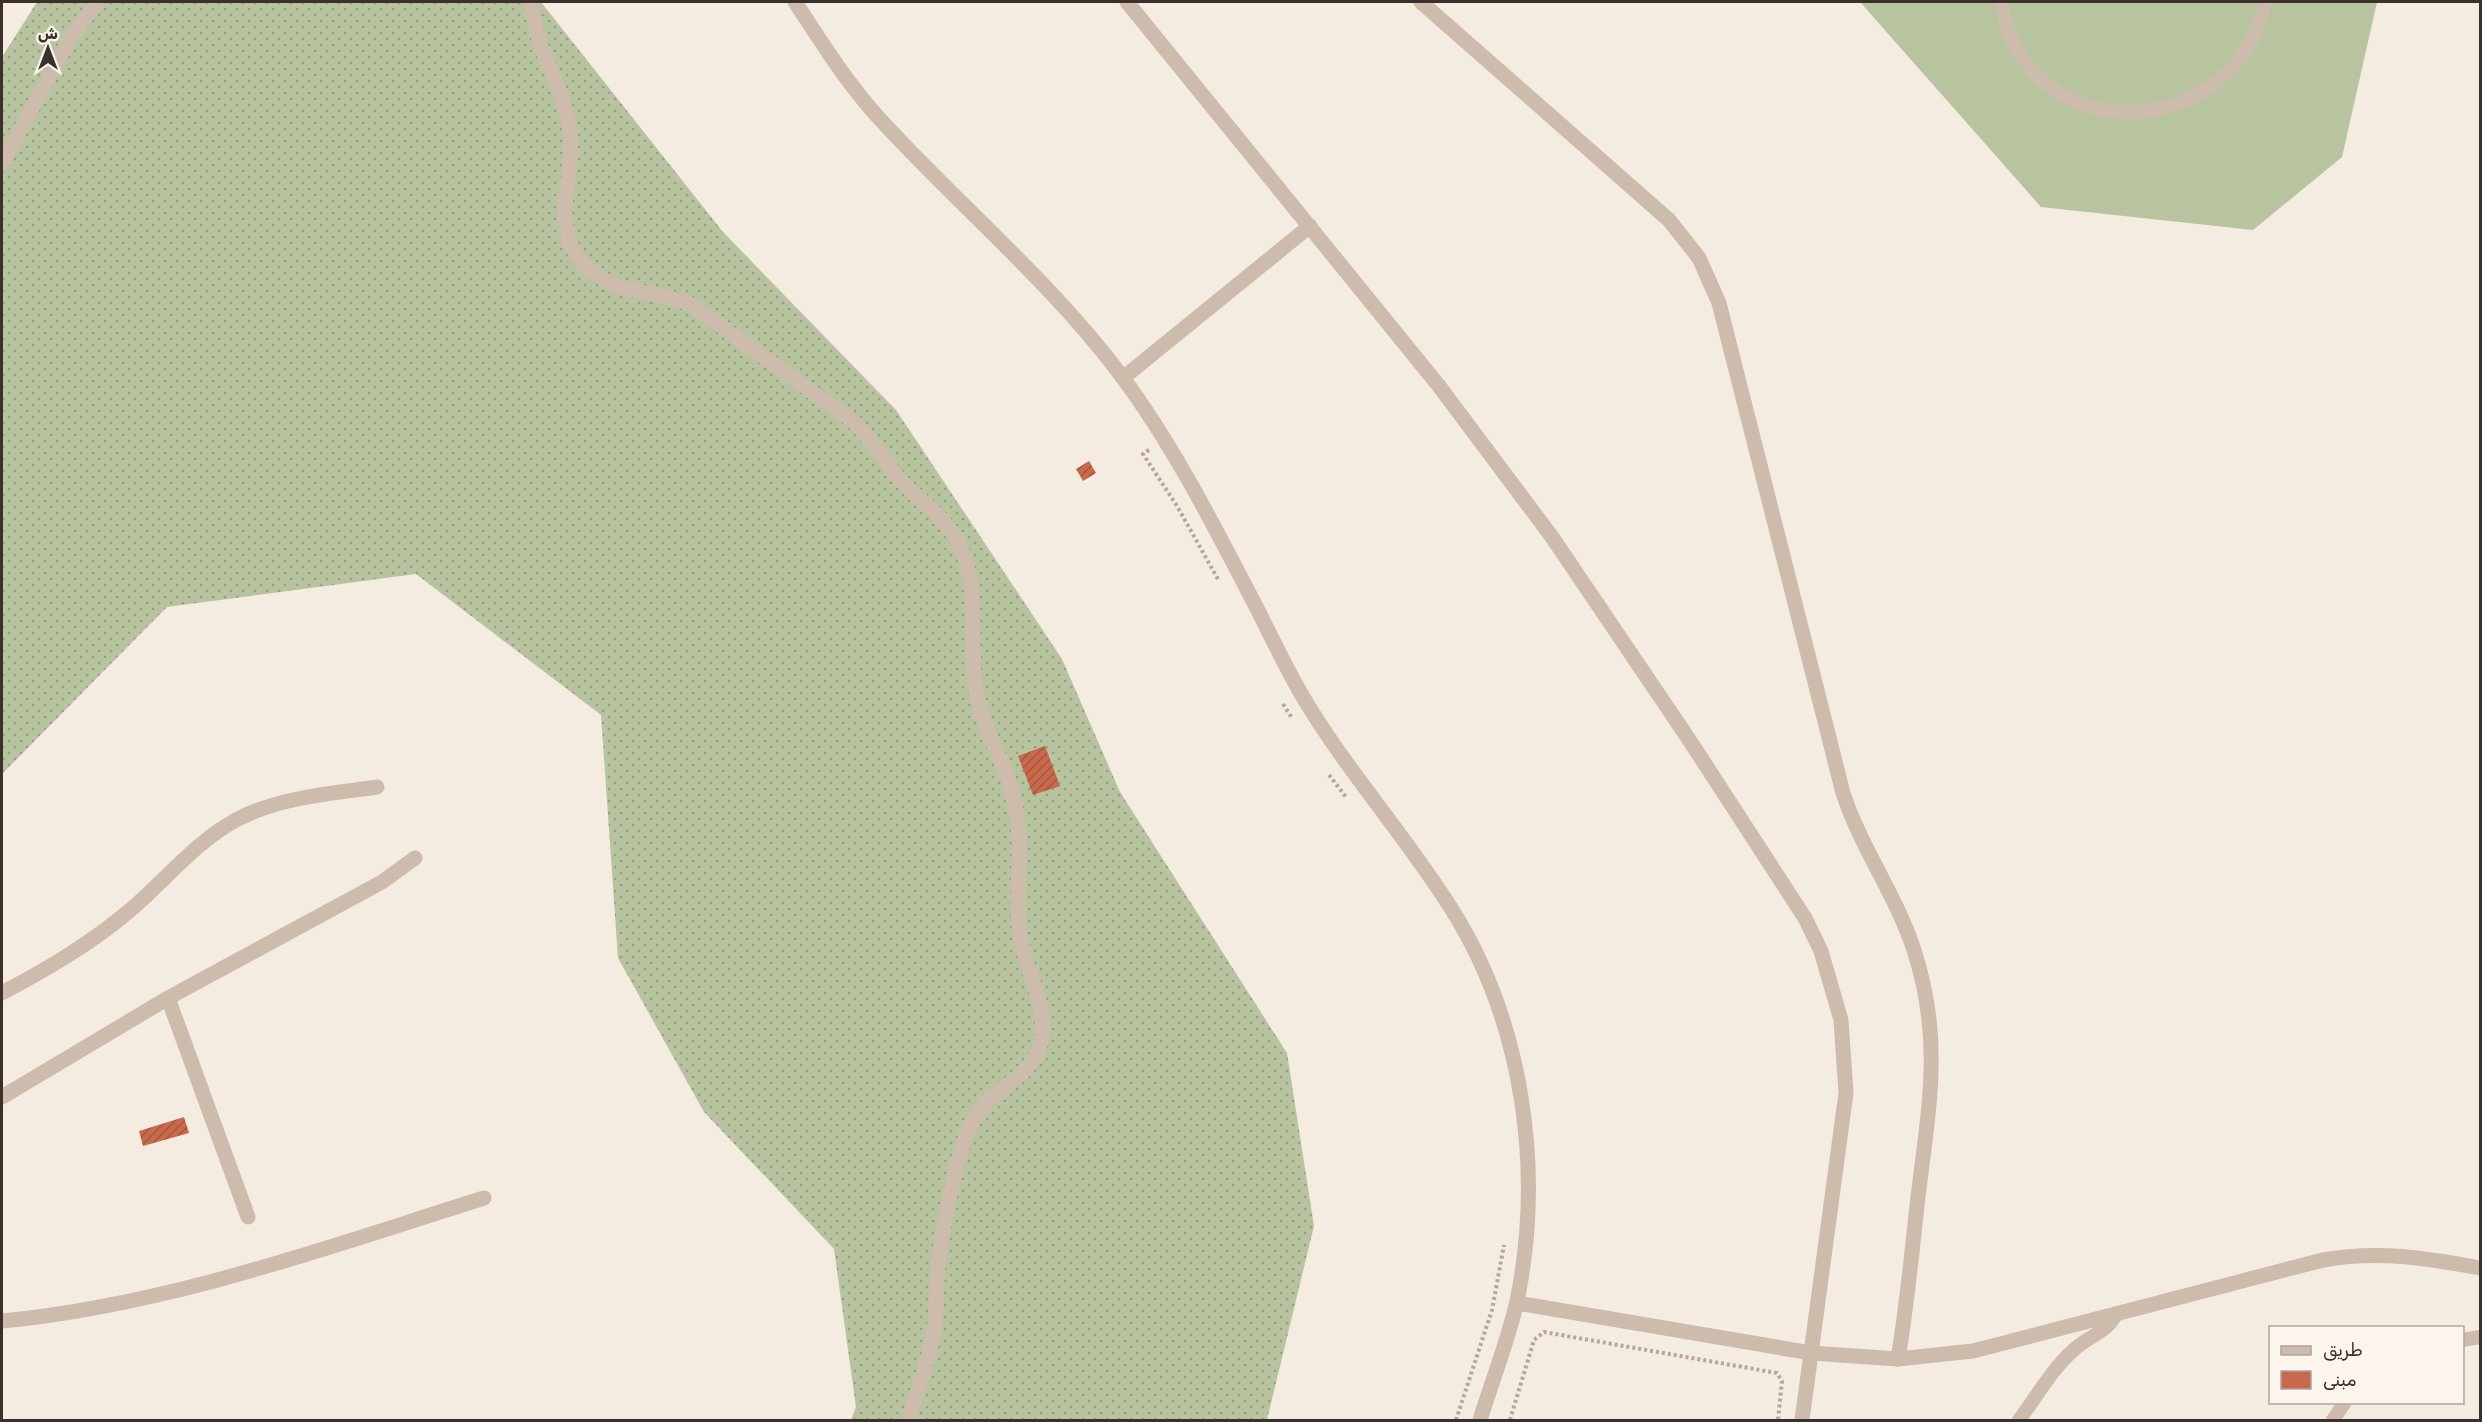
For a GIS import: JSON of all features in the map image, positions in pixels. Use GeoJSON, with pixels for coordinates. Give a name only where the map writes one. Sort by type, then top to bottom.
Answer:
{"type":"FeatureCollection","features":[{"type":"Feature","properties":{"kind":"street"},"geometry":{"type":"LineString","coordinates":[[2,164],[69,40],[97,2]]}},
{"type":"Feature","properties":{"kind":"street"},"geometry":{"type":"LineString","coordinates":[[530,2],[541,46],[568,116],[572,152],[565,220],[567,235],[582,262],[594,273],[621,287],[674,297],[690,304],[854,422],[870,438],[898,477],[947,525],[959,543],[970,574],[975,607],[975,686],[981,713],[1002,762],[1016,809],[1019,834],[1018,926],[1025,961],[1040,1006],[1042,1038],[1029,1068],[981,1107],[967,1133],[942,1241],[931,1347],[909,1420]]}},
{"type":"Feature","properties":{"kind":"street"},"geometry":{"type":"LineString","coordinates":[[795,2],[826,50],[876,115],[1046,287],[1123,378],[1206,513],[1303,697],[1356,778],[1428,872],[1455,913],[1499,1006],[1520,1088],[1526,1137],[1528,1200],[1516,1303],[1480,1420]]}},
{"type":"Feature","properties":{"kind":"street"},"geometry":{"type":"LineString","coordinates":[[1127,2],[1439,386],[1552,537],[1709,770],[1805,918],[1821,951],[1842,1020],[1846,1093],[1802,1420]]}},
{"type":"Feature","properties":{"kind":"street"},"geometry":{"type":"LineString","coordinates":[[1421,2],[1669,220],[1699,258],[1719,303],[1843,793],[1852,822],[1897,909],[1913,948],[1929,1010],[1933,1078],[1898,1359]]}},
{"type":"Feature","properties":{"kind":"street"},"geometry":{"type":"LineString","coordinates":[[1123,378],[1310,226]]}},
{"type":"Feature","properties":{"kind":"street"},"geometry":{"type":"LineString","coordinates":[[2,993],[68,957],[102,933],[141,901],[194,849],[237,820],[286,800],[377,787]]}},
{"type":"Feature","properties":{"kind":"street"},"geometry":{"type":"LineString","coordinates":[[2,1097],[168,998],[382,882],[415,858]]}},
{"type":"Feature","properties":{"kind":"street"},"geometry":{"type":"LineString","coordinates":[[168,998],[248,1216]]}},
{"type":"Feature","properties":{"kind":"street"},"geometry":{"type":"LineString","coordinates":[[2,1322],[104,1307],[197,1286],[484,1198]]}},
{"type":"Feature","properties":{"kind":"street"},"geometry":{"type":"LineString","coordinates":[[1516,1303],[1811,1353],[1898,1359],[1973,1351],[2348,1255],[2399,1254],[2481,1268]]}},
{"type":"Feature","properties":{"kind":"lane"},"geometry":{"type":"LineString","coordinates":[[2001,2],[2006,28],[2015,47],[2041,78],[2076,100],[2115,111],[2136,112],[2176,105],[2215,84],[2245,52],[2255,33],[2265,2]]}},
{"type":"Feature","properties":{"kind":"lane"},"geometry":{"type":"LineString","coordinates":[[2019,1420],[2067,1356],[2082,1343],[2106,1328],[2116,1314]]}},
{"type":"Feature","properties":{"kind":"lane"},"geometry":{"type":"LineString","coordinates":[[2464,1340],[2481,1337]]}},
{"type":"Feature","properties":{"kind":"lane"},"geometry":{"type":"LineString","coordinates":[[2333,1420],[2345,1404]]}},
{"type":"Feature","properties":{"kind":"path"},"geometry":{"type":"LineString","coordinates":[[1163,441],[1143,454],[1178,506],[1224,590]]}},
{"type":"Feature","properties":{"kind":"path"},"geometry":{"type":"LineString","coordinates":[[1280,699],[1297,726]]}},
{"type":"Feature","properties":{"kind":"path"},"geometry":{"type":"LineString","coordinates":[[1324,767],[1348,801]]}},
{"type":"Feature","properties":{"kind":"path"},"geometry":{"type":"LineString","coordinates":[[1456,1420],[1492,1310],[1506,1237]]}},
{"type":"Feature","properties":{"kind":"path"},"geometry":{"type":"LineString","coordinates":[[1510,1420],[1534,1340],[1539,1334],[1551,1332],[1777,1374],[1782,1381],[1778,1420]]}},
{"type":"Feature","properties":{"kind":"green space"},"geometry":{"type":"Polygon","coordinates":[[[37,2],[541,2],[723,232],[896,410],[1062,659],[1120,792],[1287,1053],[1314,1226],[1267,1420],[851,1420],[856,1407],[834,1249],[704,1112],[618,958],[601,715],[416,574],[167,607],[2,774],[2,57],[37,2]]]}},
{"type":"Feature","properties":{"kind":"green space"},"geometry":{"type":"Polygon","coordinates":[[[1860,2],[2377,2],[2342,157],[2253,230],[2041,207],[1860,2]]]}},
{"type":"Feature","properties":{"kind":"building"},"geometry":{"type":"Polygon","coordinates":[[[1089,461],[1096,473],[1083,481],[1076,469],[1089,461]]]}},
{"type":"Feature","properties":{"kind":"building"},"geometry":{"type":"Polygon","coordinates":[[[1045,746],[1060,786],[1033,795],[1018,756],[1045,746]]]}},
{"type":"Feature","properties":{"kind":"building"},"geometry":{"type":"Polygon","coordinates":[[[184,1117],[189,1133],[143,1146],[139,1131],[184,1117]]]}}]}
